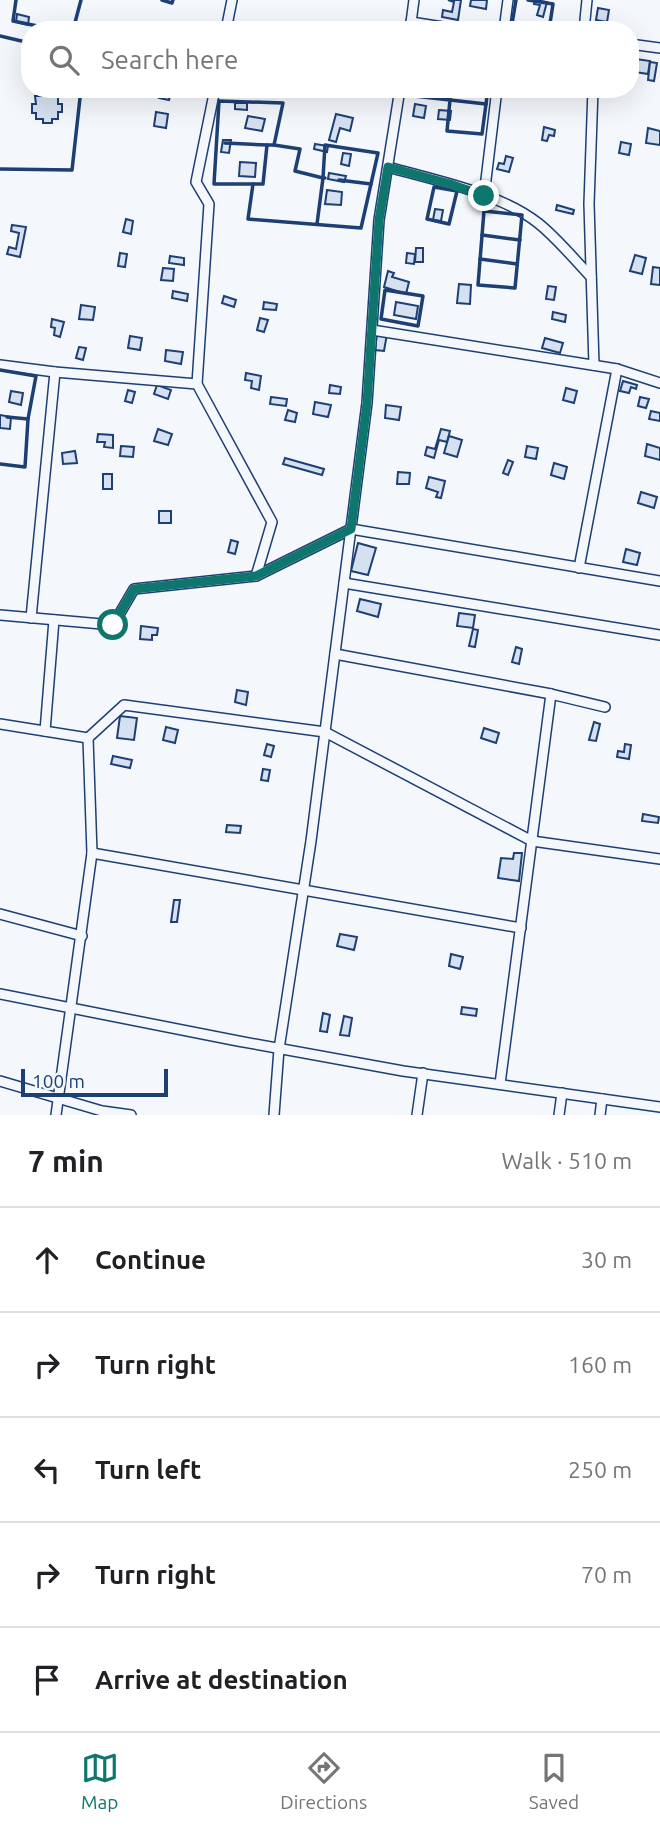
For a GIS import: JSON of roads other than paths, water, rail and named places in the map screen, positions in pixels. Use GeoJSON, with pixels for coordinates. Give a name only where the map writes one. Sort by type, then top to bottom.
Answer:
{"type":"FeatureCollection","features":[{"type":"Feature","properties":{"kind":"street"},"geometry":{"type":"LineString","coordinates":[[228,21],[232,0]]}},
{"type":"Feature","properties":{"kind":"street"},"geometry":{"type":"LineString","coordinates":[[412,21],[414,0]]}},
{"type":"Feature","properties":{"kind":"street"},"geometry":{"type":"LineString","coordinates":[[505,21],[508,0]]}},
{"type":"Feature","properties":{"kind":"street"},"geometry":{"type":"LineString","coordinates":[[585,21],[587,0]]}},
{"type":"Feature","properties":{"kind":"street"},"geometry":{"type":"LineString","coordinates":[[639,45],[660,48]]}},
{"type":"Feature","properties":{"kind":"street"},"geometry":{"type":"LineString","coordinates":[[213,98],[196,183],[209,204],[197,384],[272,522],[256,576]]}},
{"type":"Feature","properties":{"kind":"street"},"geometry":{"type":"LineString","coordinates":[[275,1115],[279,1049],[325,732],[367,403],[379,220],[399,98]]}},
{"type":"Feature","properties":{"kind":"street"},"geometry":{"type":"LineString","coordinates":[[484,196],[496,98]]}},
{"type":"Feature","properties":{"kind":"street"},"geometry":{"type":"LineString","coordinates":[[593,98],[589,204],[594,366]]}},
{"type":"Feature","properties":{"kind":"street"},"geometry":{"type":"LineString","coordinates":[[388,167],[450,184],[514,208],[539,224],[591,277]]}},
{"type":"Feature","properties":{"kind":"street"},"geometry":{"type":"LineString","coordinates":[[372,330],[617,369],[660,383]]}},
{"type":"Feature","properties":{"kind":"street"},"geometry":{"type":"LineString","coordinates":[[0,365],[197,384]]}},
{"type":"Feature","properties":{"kind":"street"},"geometry":{"type":"LineString","coordinates":[[579,568],[617,369]]}},
{"type":"Feature","properties":{"kind":"street"},"geometry":{"type":"LineString","coordinates":[[31,618],[55,372]]}},
{"type":"Feature","properties":{"kind":"street"},"geometry":{"type":"LineString","coordinates":[[0,615],[113,625],[134,589],[256,576],[351,529],[660,581]]}},
{"type":"Feature","properties":{"kind":"street"},"geometry":{"type":"LineString","coordinates":[[344,583],[660,635]]}},
{"type":"Feature","properties":{"kind":"street"},"geometry":{"type":"LineString","coordinates":[[45,731],[54,620]]}},
{"type":"Feature","properties":{"kind":"street"},"geometry":{"type":"LineString","coordinates":[[335,654],[551,694],[605,707]]}},
{"type":"Feature","properties":{"kind":"street"},"geometry":{"type":"LineString","coordinates":[[500,1084],[551,694]]}},
{"type":"Feature","properties":{"kind":"street"},"geometry":{"type":"LineString","coordinates":[[56,1115],[93,853],[88,738],[124,705],[325,732],[533,841],[660,859]]}},
{"type":"Feature","properties":{"kind":"street"},"geometry":{"type":"LineString","coordinates":[[0,724],[88,738]]}},
{"type":"Feature","properties":{"kind":"street"},"geometry":{"type":"LineString","coordinates":[[93,853],[521,928]]}},
{"type":"Feature","properties":{"kind":"street"},"geometry":{"type":"LineString","coordinates":[[0,914],[82,936]]}},
{"type":"Feature","properties":{"kind":"street"},"geometry":{"type":"LineString","coordinates":[[0,994],[279,1049],[660,1107]]}},
{"type":"Feature","properties":{"kind":"street"},"geometry":{"type":"LineString","coordinates":[[417,1115],[423,1073]]}},
{"type":"Feature","properties":{"kind":"street"},"geometry":{"type":"LineString","coordinates":[[0,1081],[102,1111],[131,1115]]}},
{"type":"Feature","properties":{"kind":"street"},"geometry":{"type":"LineString","coordinates":[[559,1115],[562,1093]]}},
{"type":"Feature","properties":{"kind":"street"},"geometry":{"type":"LineString","coordinates":[[600,1115],[602,1098]]}}]}
